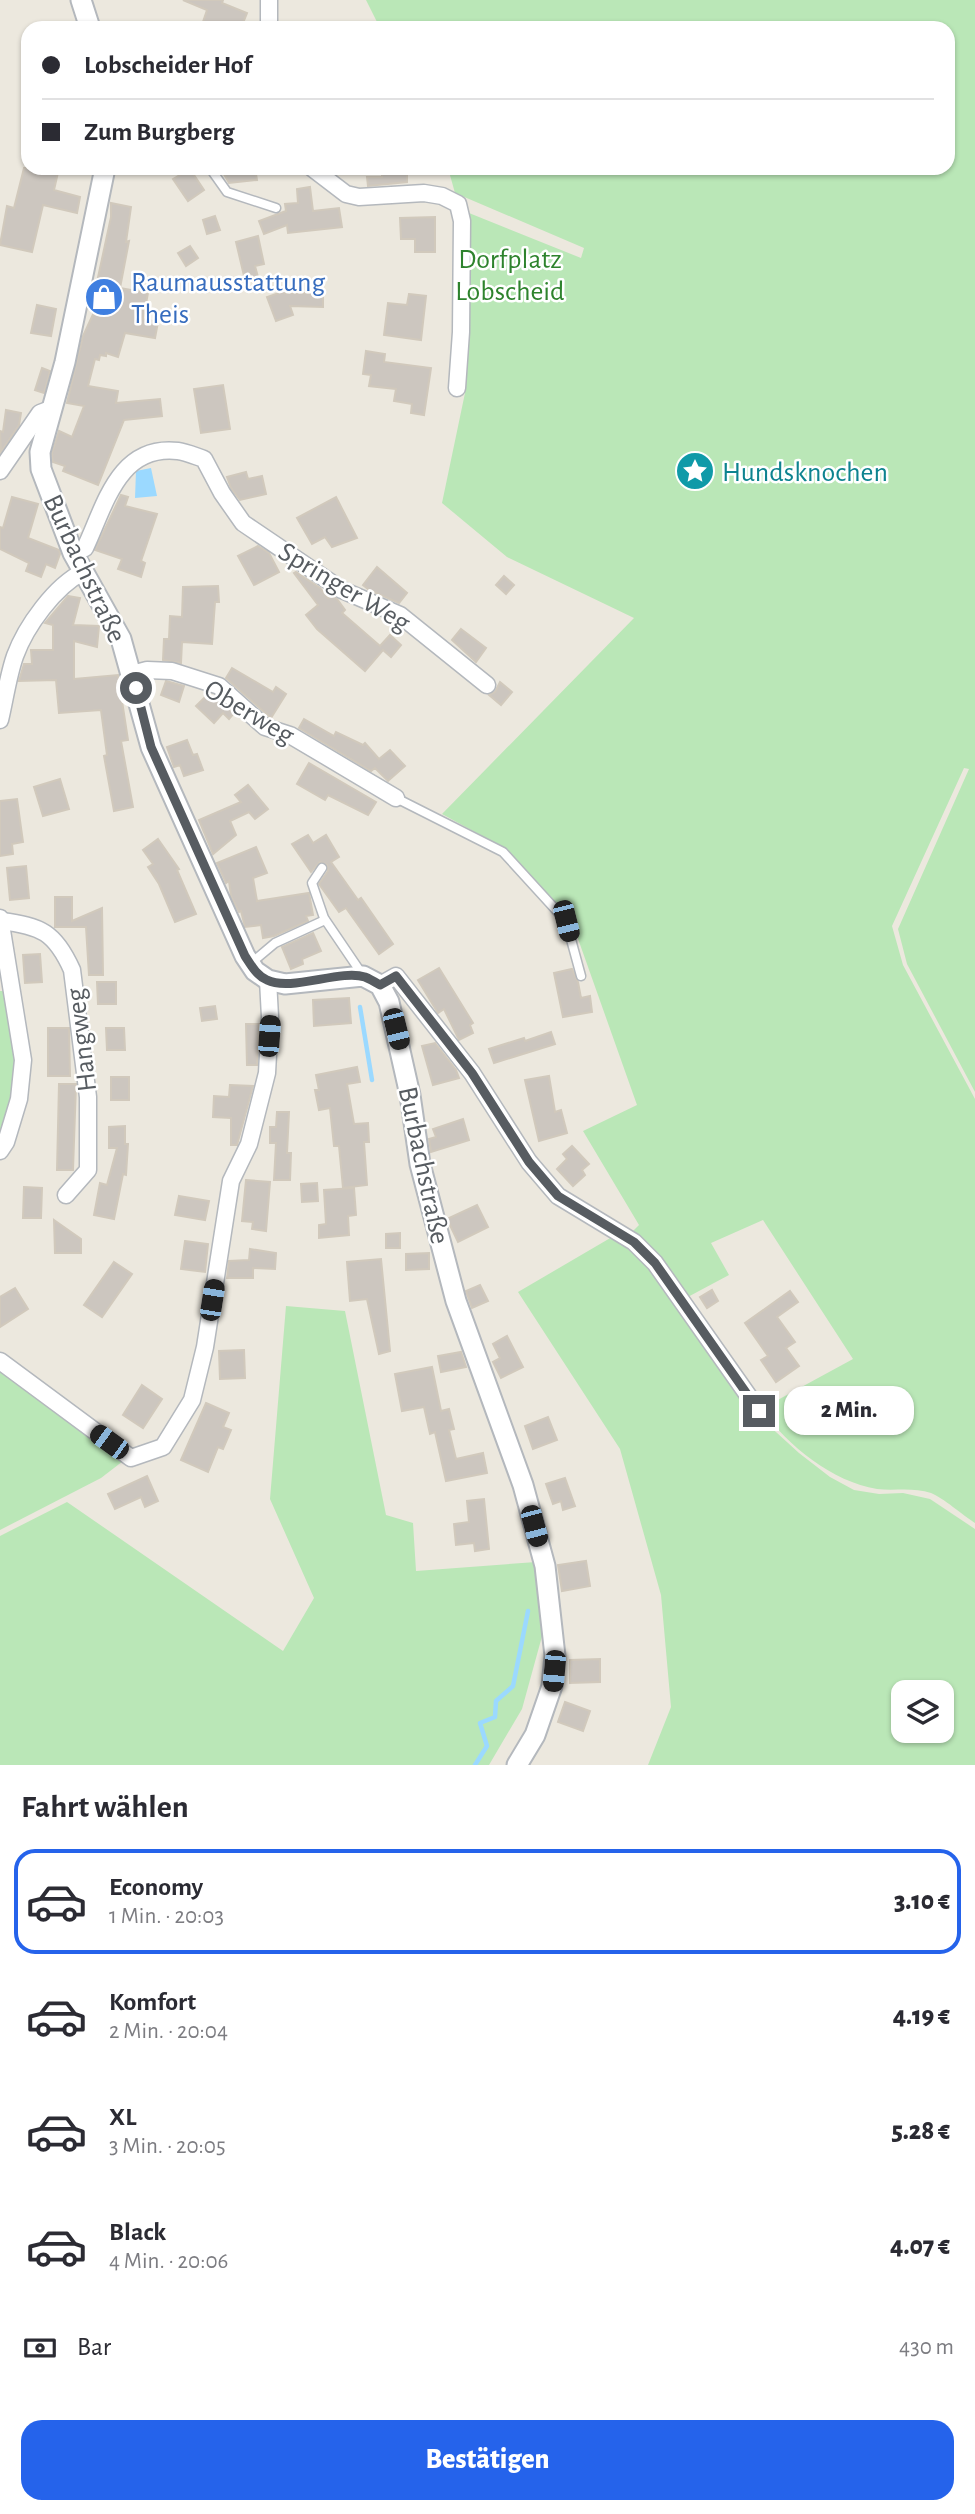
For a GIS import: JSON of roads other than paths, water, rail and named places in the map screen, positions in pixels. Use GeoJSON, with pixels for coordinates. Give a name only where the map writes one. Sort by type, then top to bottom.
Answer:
{"type":"FeatureCollection","features":[{"type":"Feature","properties":{"kind":"street"},"geometry":{"type":"LineString","coordinates":[[81,0],[88,21]]}},
{"type":"Feature","properties":{"kind":"street"},"geometry":{"type":"LineString","coordinates":[[269,0],[269,21]]}},
{"type":"Feature","properties":{"kind":"street","name":"Burbachstraße"},"geometry":{"type":"LineString","coordinates":[[103,175],[53,408],[40,452],[41,469],[73,553],[121,639],[151,747],[250,964],[268,980]]}},
{"type":"Feature","properties":{"kind":"street"},"geometry":{"type":"LineString","coordinates":[[321,175],[346,194],[359,197],[424,193],[442,196],[458,204],[462,221],[461,332],[457,388]]}},
{"type":"Feature","properties":{"kind":"street"},"geometry":{"type":"LineString","coordinates":[[0,471],[40,413],[53,408]]}},
{"type":"Feature","properties":{"kind":"street","name":"Springer Weg"},"geometry":{"type":"LineString","coordinates":[[73,553],[85,548],[108,494],[128,465],[150,452],[178,451],[204,459],[222,493],[243,523],[342,590],[400,615],[487,685]]}},
{"type":"Feature","properties":{"kind":"street"},"geometry":{"type":"LineString","coordinates":[[0,720],[16,654],[44,604],[69,579],[83,572]]}},
{"type":"Feature","properties":{"kind":"street","name":"Oberweg"},"geometry":{"type":"LineString","coordinates":[[132,674],[147,670],[172,671],[219,686],[265,727],[290,735],[396,798]]}},
{"type":"Feature","properties":{"kind":"street"},"geometry":{"type":"LineString","coordinates":[[0,919],[23,1060],[19,1099],[6,1142],[0,1151]]}},
{"type":"Feature","properties":{"kind":"street","name":"Hangweg"},"geometry":{"type":"LineString","coordinates":[[0,919],[24,924],[50,935],[64,953],[72,970],[88,1097],[88,1170],[66,1195]]}},
{"type":"Feature","properties":{"kind":"street"},"geometry":{"type":"LineString","coordinates":[[0,1361],[131,1458],[163,1447],[192,1400],[205,1347],[231,1181],[249,1143],[267,1073],[271,1017],[268,980],[285,984],[312,979],[372,981],[396,976],[472,1073],[529,1162],[558,1196],[634,1242],[655,1263],[759,1411]]}},
{"type":"Feature","properties":{"kind":"street","name":"Burbachstraße"},"geometry":{"type":"LineString","coordinates":[[372,981],[388,1002],[402,1056],[420,1164],[456,1301],[523,1485],[545,1566],[555,1656],[552,1686],[535,1735],[517,1765]]}},
{"type":"Feature","properties":{"kind":"lane"},"geometry":{"type":"LineString","coordinates":[[215,175],[227,192],[276,208]]}},
{"type":"Feature","properties":{"kind":"lane"},"geometry":{"type":"LineString","coordinates":[[396,798],[503,852],[566,921],[581,976]]}},
{"type":"Feature","properties":{"kind":"lane"},"geometry":{"type":"LineString","coordinates":[[322,868],[312,883],[325,920],[372,981]]}},
{"type":"Feature","properties":{"kind":"lane"},"geometry":{"type":"LineString","coordinates":[[250,964],[275,943],[325,920]]}},
{"type":"Feature","properties":{"kind":"water"},"geometry":{"type":"Polygon","coordinates":[[[151,468],[157,496],[135,498],[136,471],[151,468]]]}},
{"type":"Feature","properties":{"kind":"waterway"},"geometry":{"type":"LineString","coordinates":[[360,1007],[372,1080]]}},
{"type":"Feature","properties":{"kind":"waterway"},"geometry":{"type":"LineString","coordinates":[[475,1765],[487,1746],[480,1723],[495,1717],[496,1701],[513,1686],[528,1611]]}},
{"type":"Feature","properties":{"kind":"place","name":"Raumausstattung Theis"},"geometry":{"type":"Point","coordinates":[104,297]}},
{"type":"Feature","properties":{"kind":"place","name":"Hundsknochen"},"geometry":{"type":"Point","coordinates":[695,471]}},
{"type":"Feature","properties":{"kind":"park label","name":"Dorfplatz Lobscheid"},"geometry":{"type":"Point","coordinates":[510,274]}}]}
